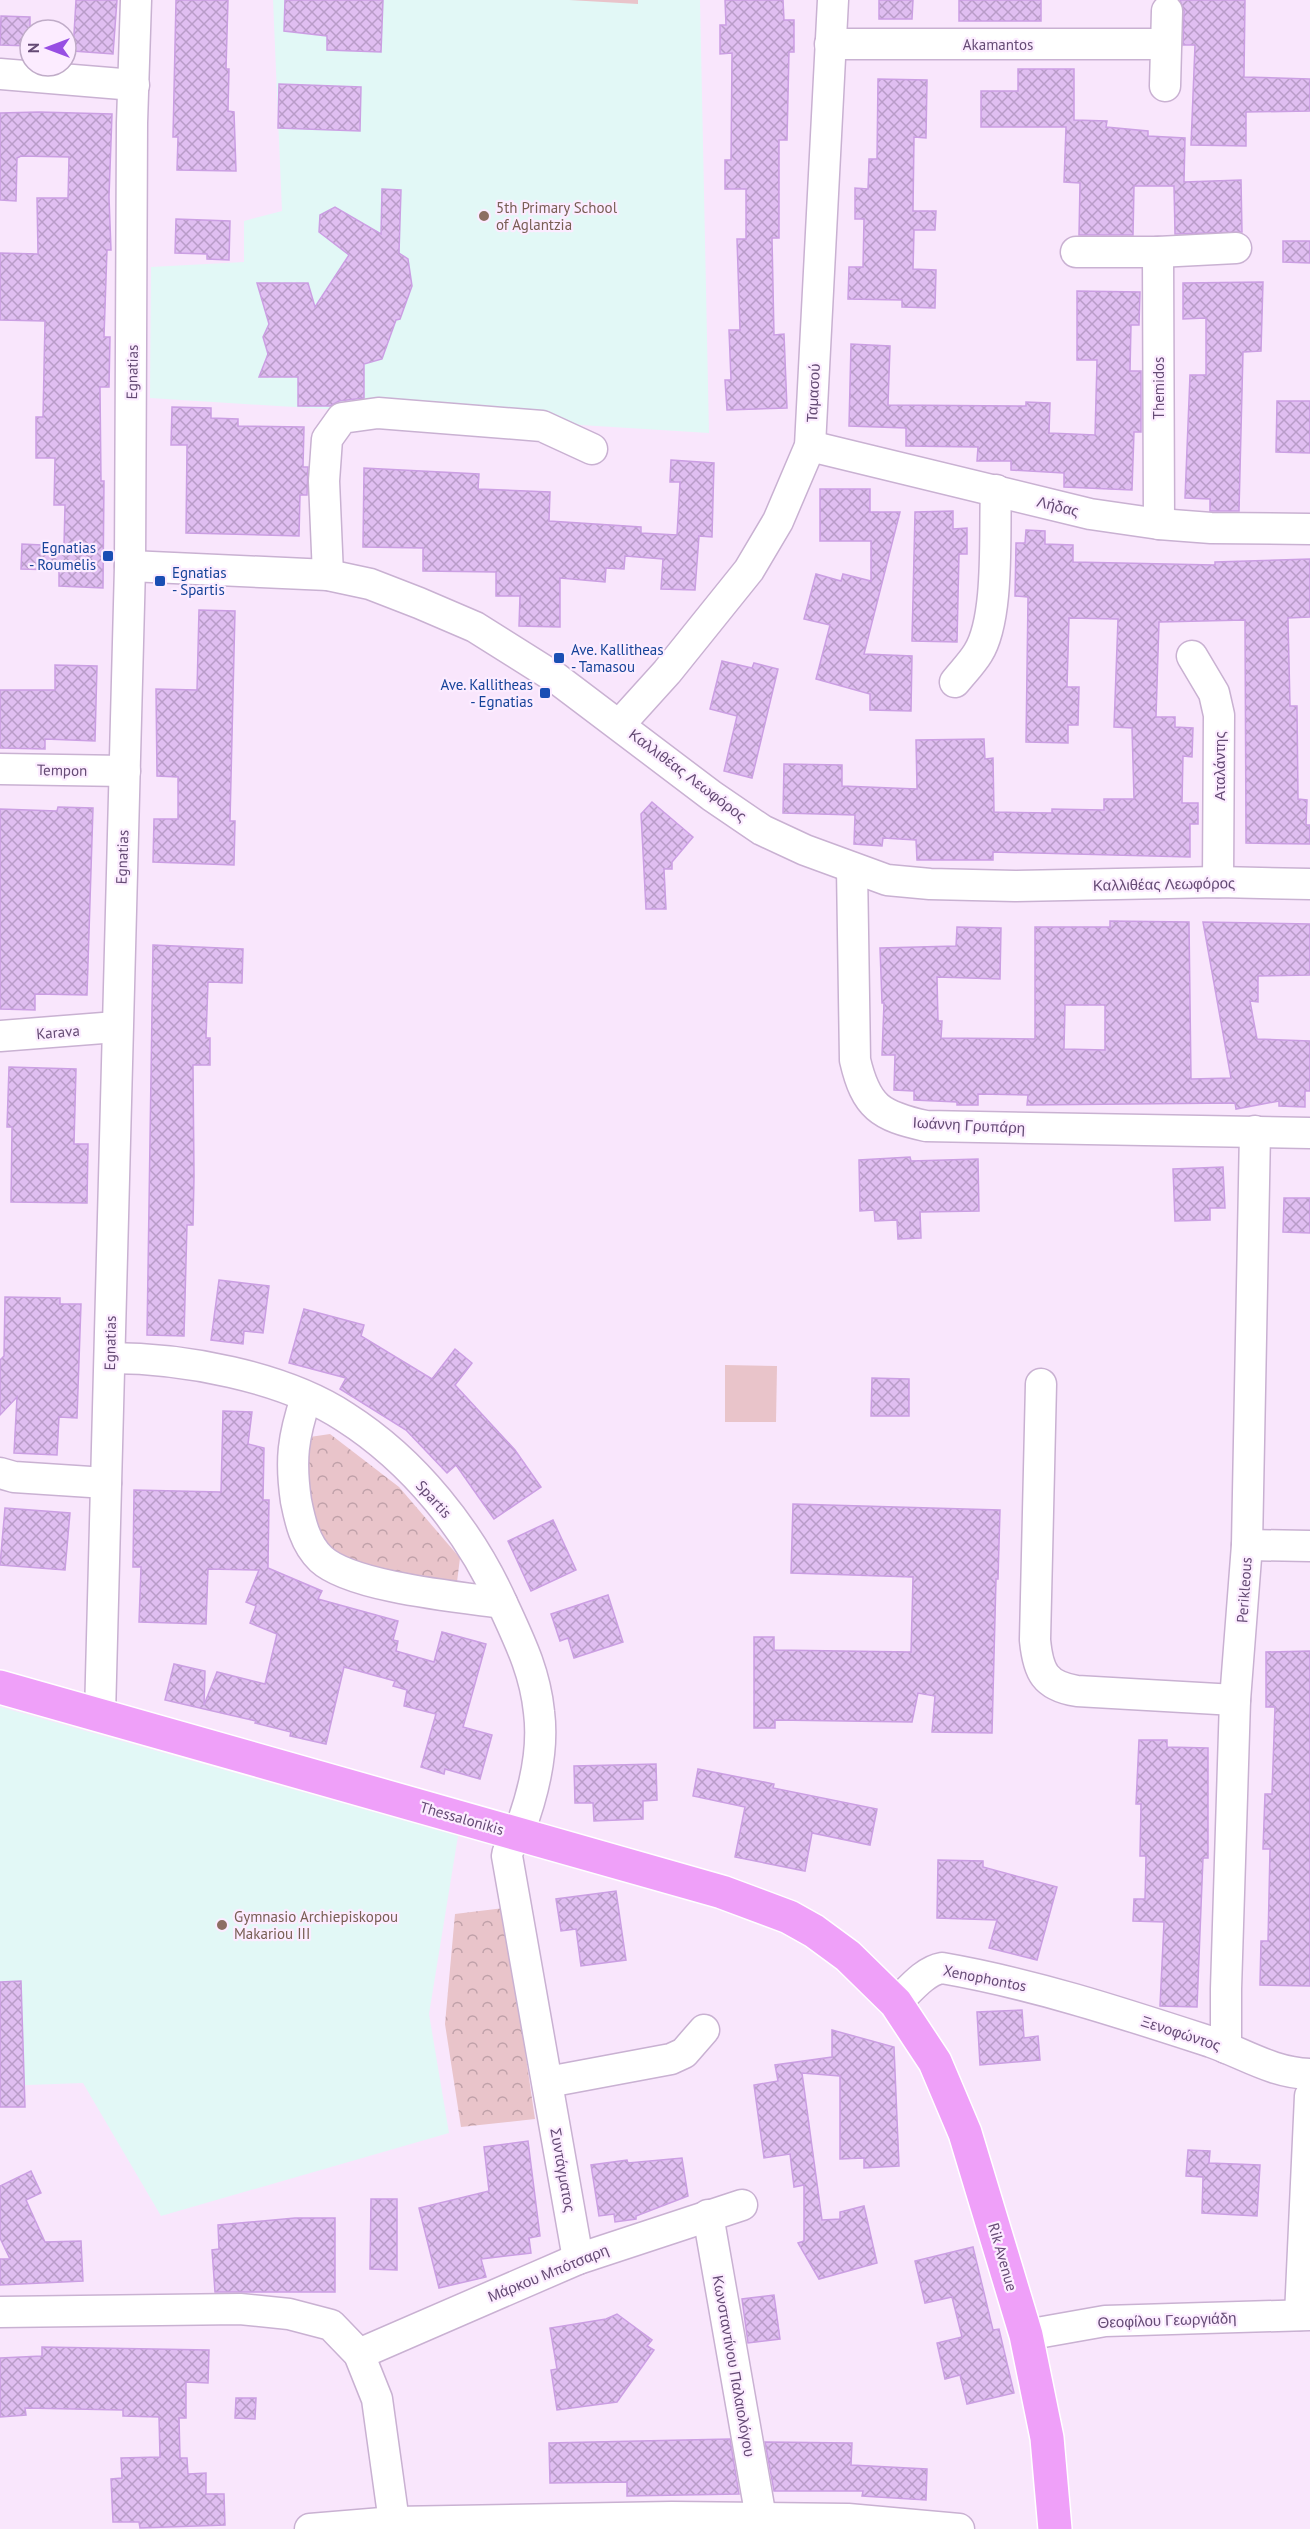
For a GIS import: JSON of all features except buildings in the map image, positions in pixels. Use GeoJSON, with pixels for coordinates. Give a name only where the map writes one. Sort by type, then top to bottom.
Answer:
{"type":"FeatureCollection","features":[{"type":"Feature","properties":{"kind":"main road","name":"Thessalonikis"},"geometry":{"type":"LineString","coordinates":[[0,1687],[722,1892],[789,1917],[814,1931],[848,1956],[896,2003]]}},
{"type":"Feature","properties":{"kind":"main road","name":"Rik Avenue"},"geometry":{"type":"LineString","coordinates":[[896,2003],[935,2062],[958,2115],[1026,2335],[1047,2438],[1054,2529]]}},
{"type":"Feature","properties":{"kind":"street","name":"Egnatias"},"geometry":{"type":"LineString","coordinates":[[99,1715],[130,566],[136,0]]}},
{"type":"Feature","properties":{"kind":"street","name":"Ταμασού"},"geometry":{"type":"LineString","coordinates":[[620,724],[667,672],[749,570],[778,521],[810,446],[833,0]]}},
{"type":"Feature","properties":{"kind":"street"},"geometry":{"type":"LineString","coordinates":[[1165,86],[1167,11]]}},
{"type":"Feature","properties":{"kind":"street","name":"Akamantos"},"geometry":{"type":"LineString","coordinates":[[830,44],[1166,44]]}},
{"type":"Feature","properties":{"kind":"street"},"geometry":{"type":"LineString","coordinates":[[0,74],[134,86]]}},
{"type":"Feature","properties":{"kind":"street"},"geometry":{"type":"LineString","coordinates":[[1076,252],[1158,252],[1236,248]]}},
{"type":"Feature","properties":{"kind":"street","name":"Themidos"},"geometry":{"type":"LineString","coordinates":[[1158,252],[1159,524]]}},
{"type":"Feature","properties":{"kind":"street"},"geometry":{"type":"LineString","coordinates":[[328,575],[324,482],[327,439],[342,418],[378,413],[542,426],[592,449]]}},
{"type":"Feature","properties":{"kind":"street","name":"Λήδας"},"geometry":{"type":"LineString","coordinates":[[810,446],[1090,514],[1159,524],[1310,529]]}},
{"type":"Feature","properties":{"kind":"street"},"geometry":{"type":"LineString","coordinates":[[955,682],[978,653],[986,635],[992,600],[996,490]]}},
{"type":"Feature","properties":{"kind":"street","name":"Καλλιθέας Λεωφόρος"},"geometry":{"type":"LineString","coordinates":[[130,566],[328,575],[370,584],[475,627],[556,678],[620,724],[712,796],[762,830],[852,868],[887,880],[930,884],[1015,886],[1218,882],[1310,884]]}},
{"type":"Feature","properties":{"kind":"street","name":"Αταλάντης"},"geometry":{"type":"LineString","coordinates":[[1192,656],[1214,693],[1219,716],[1218,882]]}},
{"type":"Feature","properties":{"kind":"street","name":"Tempon"},"geometry":{"type":"LineString","coordinates":[[0,769],[124,771]]}},
{"type":"Feature","properties":{"kind":"street","name":"Ιωάννη Γρυπάρη"},"geometry":{"type":"LineString","coordinates":[[852,868],[855,1060],[861,1087],[877,1107],[898,1120],[926,1126],[1310,1133]]}},
{"type":"Feature","properties":{"kind":"street","name":"Karava"},"geometry":{"type":"LineString","coordinates":[[0,1036],[116,1027]]}},
{"type":"Feature","properties":{"kind":"street","name":"Perikleous"},"geometry":{"type":"LineString","coordinates":[[1227,2048],[1226,1989],[1235,1700],[1247,1545],[1255,1131]]}},
{"type":"Feature","properties":{"kind":"street","name":"Spartis"},"geometry":{"type":"LineString","coordinates":[[110,1359],[179,1361],[258,1380],[306,1398],[344,1416],[390,1453],[431,1493],[464,1533],[486,1567],[532,1671],[539,1713],[540,1751],[518,1834]]}},
{"type":"Feature","properties":{"kind":"street"},"geometry":{"type":"LineString","coordinates":[[1041,1384],[1035,1640],[1040,1670],[1059,1688],[1077,1691],[1235,1700]]}},
{"type":"Feature","properties":{"kind":"street"},"geometry":{"type":"LineString","coordinates":[[306,1398],[294,1433],[293,1482],[304,1533],[320,1558],[332,1568],[355,1576],[424,1593],[502,1603]]}},
{"type":"Feature","properties":{"kind":"street"},"geometry":{"type":"LineString","coordinates":[[0,1473],[14,1477],[106,1483]]}},
{"type":"Feature","properties":{"kind":"street"},"geometry":{"type":"LineString","coordinates":[[1247,1545],[1310,1546]]}},
{"type":"Feature","properties":{"kind":"street","name":"Συντάγματος"},"geometry":{"type":"LineString","coordinates":[[518,1834],[507,1850],[507,1856],[578,2259]]}},
{"type":"Feature","properties":{"kind":"street","name":"Xenophontos"},"geometry":{"type":"LineString","coordinates":[[896,2003],[934,1969],[960,1971],[1051,1991]]}},
{"type":"Feature","properties":{"kind":"street","name":"Ξενοφώντος"},"geometry":{"type":"LineString","coordinates":[[1051,1991],[1227,2048],[1270,2068],[1290,2073],[1310,2074]]}},
{"type":"Feature","properties":{"kind":"street"},"geometry":{"type":"LineString","coordinates":[[548,2082],[670,2059],[684,2053],[704,2030]]}},
{"type":"Feature","properties":{"kind":"street"},"geometry":{"type":"LineString","coordinates":[[1305,2315],[1310,2096]]}},
{"type":"Feature","properties":{"kind":"street","name":"Μάρκου Μπότσαρη"},"geometry":{"type":"LineString","coordinates":[[359,2354],[578,2259],[742,2205]]}},
{"type":"Feature","properties":{"kind":"street","name":"Κωνσταντίνου Παλαιολόγου"},"geometry":{"type":"LineString","coordinates":[[708,2215],[761,2518]]}},
{"type":"Feature","properties":{"kind":"street"},"geometry":{"type":"LineString","coordinates":[[0,2312],[240,2309],[290,2313],[331,2325],[359,2354],[377,2399],[394,2522]]}},
{"type":"Feature","properties":{"kind":"street","name":"Θεοφίλου Γεωργιάδη"},"geometry":{"type":"LineString","coordinates":[[1026,2335],[1105,2321],[1305,2315]]}},
{"type":"Feature","properties":{"kind":"street"},"geometry":{"type":"LineString","coordinates":[[309,2529],[394,2522],[672,2523],[761,2518],[959,2529]]}},
{"type":"Feature","properties":{"kind":"shaded area","name":"5th Primary School of Aglantzia"},"geometry":{"type":"Polygon","coordinates":[[[273,0],[700,0],[709,433],[150,398],[151,267],[244,262],[244,221],[282,211],[273,0]]]}},
{"type":"Feature","properties":{"kind":"shaded area","name":"Gymnasio Archiepiskopou Makariou III"},"geometry":{"type":"Polygon","coordinates":[[[0,1707],[458,1836],[429,2014],[449,2133],[161,2216],[83,2083],[0,2086],[0,1707]]]}},
{"type":"Feature","properties":{"kind":"green space"},"geometry":{"type":"Polygon","coordinates":[[[569,0],[638,0],[638,4],[569,0]]]}},
{"type":"Feature","properties":{"kind":"green space"},"geometry":{"type":"Polygon","coordinates":[[[725,1365],[777,1366],[776,1422],[725,1422],[725,1365]]]}},
{"type":"Feature","properties":{"kind":"green space"},"geometry":{"type":"Polygon","coordinates":[[[330,1434],[399,1487],[460,1558],[457,1582],[351,1564],[316,1536],[303,1438],[330,1434]]]}},
{"type":"Feature","properties":{"kind":"green space"},"geometry":{"type":"Polygon","coordinates":[[[504,1908],[535,2119],[461,2127],[445,2024],[455,1914],[504,1908]]]}},
{"type":"Feature","properties":{"kind":"place","name":"5th Primary School of Aglantzia"},"geometry":{"type":"Point","coordinates":[484,216]}},
{"type":"Feature","properties":{"kind":"place","name":"Egnatias - Roumelis"},"geometry":{"type":"Point","coordinates":[108,556]}},
{"type":"Feature","properties":{"kind":"place","name":"Egnatias - Spartis"},"geometry":{"type":"Point","coordinates":[160,581]}},
{"type":"Feature","properties":{"kind":"place","name":"Ave. Kallitheas - Tamasou"},"geometry":{"type":"Point","coordinates":[559,658]}},
{"type":"Feature","properties":{"kind":"place","name":"Ave. Kallitheas - Egnatias"},"geometry":{"type":"Point","coordinates":[545,693]}},
{"type":"Feature","properties":{"kind":"place","name":"Gymnasio Archiepiskopou Makariou III"},"geometry":{"type":"Point","coordinates":[222,1925]}}]}
